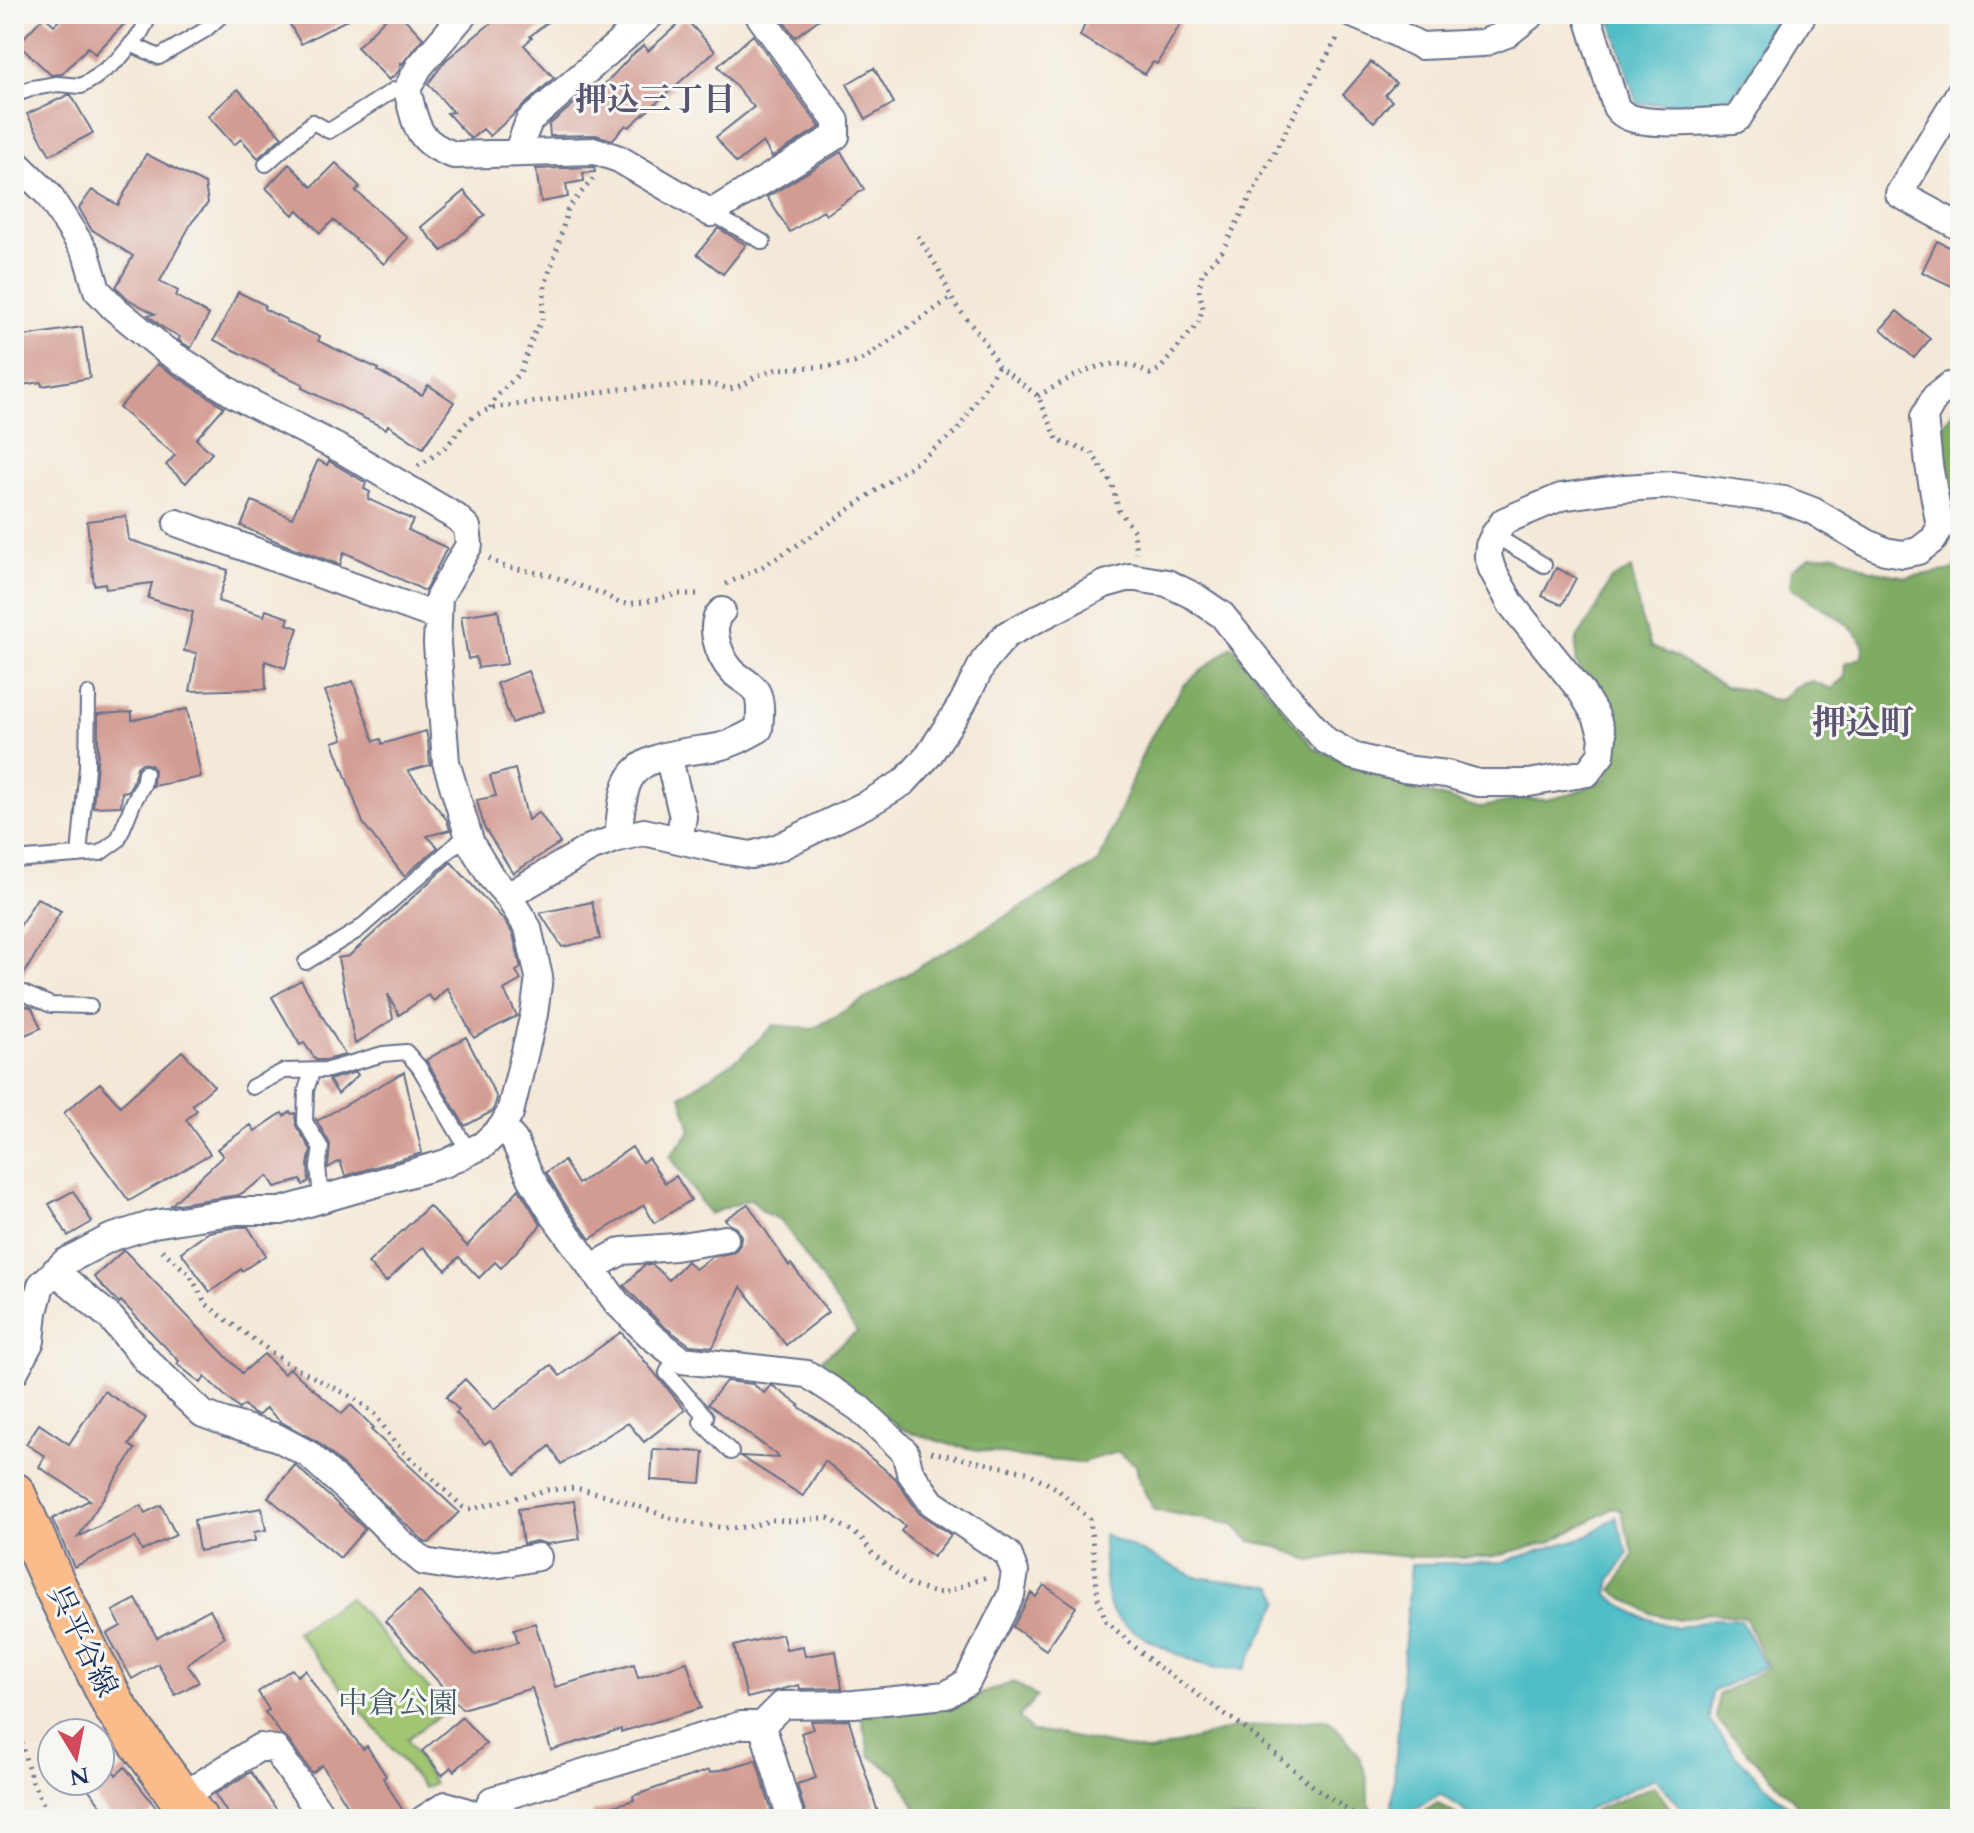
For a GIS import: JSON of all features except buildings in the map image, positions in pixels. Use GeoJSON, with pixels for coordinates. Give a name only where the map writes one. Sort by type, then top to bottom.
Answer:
{"type":"FeatureCollection","features":[{"type":"Feature","properties":{"kind":"main road","name":"呉平谷線"},"geometry":{"type":"LineString","coordinates":[[14,1494],[54,1584],[115,1707],[188,1808]]}},
{"type":"Feature","properties":{"kind":"street"},"geometry":{"type":"LineString","coordinates":[[517,153],[529,121],[652,14]]}},
{"type":"Feature","properties":{"kind":"street"},"geometry":{"type":"LineString","coordinates":[[458,16],[419,67],[407,89],[415,121],[425,140],[439,150],[454,155],[596,151],[612,156],[711,213],[836,136],[836,121],[758,14]]}},
{"type":"Feature","properties":{"kind":"street"},"geometry":{"type":"LineString","coordinates":[[1347,20],[1388,29],[1421,46],[1483,43],[1507,34],[1532,14]]}},
{"type":"Feature","properties":{"kind":"street"},"geometry":{"type":"LineString","coordinates":[[1587,14],[1616,107],[1632,119],[1654,121],[1738,118],[1803,14]]}},
{"type":"Feature","properties":{"kind":"street"},"geometry":{"type":"LineString","coordinates":[[1960,92],[1899,194],[1960,227]]}},
{"type":"Feature","properties":{"kind":"street"},"geometry":{"type":"LineString","coordinates":[[14,161],[48,194],[86,253],[97,290],[165,350],[237,396],[344,451],[456,517],[467,527],[469,545],[439,597],[437,644],[446,762],[471,844],[528,928],[539,977],[534,1014],[510,1113],[502,1127],[483,1145],[446,1163],[281,1211],[237,1211],[154,1224],[110,1238],[65,1262],[41,1285],[31,1341],[14,1373]]}},
{"type":"Feature","properties":{"kind":"street"},"geometry":{"type":"LineString","coordinates":[[508,896],[590,848],[618,838],[644,832],[751,855],[777,848],[869,803],[904,782],[929,755],[962,704],[984,661],[1006,635],[1105,584],[1130,577],[1167,583],[1222,615],[1325,740],[1353,756],[1478,783],[1529,783],[1587,773],[1601,755],[1603,737],[1596,716],[1581,691],[1500,588],[1488,556],[1494,535],[1504,521],[1561,497],[1673,485],[1784,500],[1813,511],[1885,551],[1903,554],[1918,551],[1934,539],[1940,527],[1924,417],[1935,397],[1949,386],[1960,385]]}},
{"type":"Feature","properties":{"kind":"street"},"geometry":{"type":"LineString","coordinates":[[177,523],[438,617]]}},
{"type":"Feature","properties":{"kind":"street"},"geometry":{"type":"LineString","coordinates":[[618,838],[622,803],[629,780],[640,766],[668,755],[720,747],[759,729],[761,714],[757,692],[731,670],[722,656],[714,628],[714,602]]}},
{"type":"Feature","properties":{"kind":"street"},"geometry":{"type":"LineString","coordinates":[[668,755],[683,817],[679,840]]}},
{"type":"Feature","properties":{"kind":"street"},"geometry":{"type":"LineString","coordinates":[[424,1819],[446,1805],[482,1818],[492,1800],[741,1725],[762,1725],[782,1705],[854,1704],[946,1695],[967,1682],[1011,1595],[1015,1572],[1008,1554],[932,1503],[910,1472],[905,1452],[859,1408],[807,1374],[682,1360],[652,1337],[617,1303],[591,1268],[552,1213],[531,1178],[514,1140],[502,1127]]}},
{"type":"Feature","properties":{"kind":"street"},"geometry":{"type":"LineString","coordinates":[[591,1268],[622,1251],[725,1239]]}},
{"type":"Feature","properties":{"kind":"street"},"geometry":{"type":"LineString","coordinates":[[55,1271],[111,1318],[147,1361],[203,1414],[276,1437],[308,1454],[424,1562],[455,1567],[500,1564],[538,1557]]}},
{"type":"Feature","properties":{"kind":"street"},"geometry":{"type":"LineString","coordinates":[[762,1725],[791,1819]]}},
{"type":"Feature","properties":{"kind":"street"},"geometry":{"type":"LineString","coordinates":[[188,1808],[260,1747],[275,1749],[324,1819]]}},
{"type":"Feature","properties":{"kind":"lane"},"geometry":{"type":"LineString","coordinates":[[14,95],[57,84],[81,86],[93,79],[119,59],[140,34],[151,14]]}},
{"type":"Feature","properties":{"kind":"lane"},"geometry":{"type":"LineString","coordinates":[[131,44],[159,57],[205,30],[223,14]]}},
{"type":"Feature","properties":{"kind":"lane"},"geometry":{"type":"LineString","coordinates":[[266,164],[313,122],[329,131],[394,90],[407,89]]}},
{"type":"Feature","properties":{"kind":"lane"},"geometry":{"type":"LineString","coordinates":[[711,213],[763,242]]}},
{"type":"Feature","properties":{"kind":"lane"},"geometry":{"type":"LineString","coordinates":[[1494,535],[1544,565]]}},
{"type":"Feature","properties":{"kind":"lane"},"geometry":{"type":"LineString","coordinates":[[79,855],[87,767],[88,694]]}},
{"type":"Feature","properties":{"kind":"lane"},"geometry":{"type":"LineString","coordinates":[[14,860],[100,853],[118,840],[143,785],[145,773]]}},
{"type":"Feature","properties":{"kind":"lane"},"geometry":{"type":"LineString","coordinates":[[306,962],[358,930],[468,834]]}},
{"type":"Feature","properties":{"kind":"lane"},"geometry":{"type":"LineString","coordinates":[[14,989],[51,1005],[90,1006]]}},
{"type":"Feature","properties":{"kind":"lane"},"geometry":{"type":"LineString","coordinates":[[252,1087],[284,1071],[328,1070],[383,1054],[406,1052],[419,1067],[469,1152]]}},
{"type":"Feature","properties":{"kind":"lane"},"geometry":{"type":"LineString","coordinates":[[312,1072],[306,1090],[305,1122],[321,1148],[318,1166],[321,1199]]}},
{"type":"Feature","properties":{"kind":"lane"},"geometry":{"type":"LineString","coordinates":[[676,1355],[667,1373],[706,1417],[701,1422],[731,1452]]}},
{"type":"Feature","properties":{"kind":"path"},"geometry":{"type":"LineString","coordinates":[[1038,396],[1065,381],[1110,364],[1132,366],[1150,374],[1160,369],[1178,350],[1198,323],[1203,308],[1199,290],[1202,273],[1222,251],[1347,20]]}},
{"type":"Feature","properties":{"kind":"path"},"geometry":{"type":"LineString","coordinates":[[489,409],[497,396],[520,373],[542,320],[545,285],[568,208],[612,156]]}},
{"type":"Feature","properties":{"kind":"path"},"geometry":{"type":"LineString","coordinates":[[918,236],[952,297],[985,342],[998,366],[1038,396],[1058,441],[1091,452],[1111,482],[1119,511],[1134,531],[1136,552],[1130,577]]}},
{"type":"Feature","properties":{"kind":"path"},"geometry":{"type":"LineString","coordinates":[[396,482],[448,444],[461,426],[489,409],[620,389],[711,384],[730,389],[777,369],[854,363],[952,297]]}},
{"type":"Feature","properties":{"kind":"path"},"geometry":{"type":"LineString","coordinates":[[469,545],[502,566],[549,575],[603,594],[621,604],[677,594],[714,602],[958,430],[998,366]]}},
{"type":"Feature","properties":{"kind":"path"},"geometry":{"type":"LineString","coordinates":[[137,1229],[190,1275],[206,1304],[225,1319],[288,1364],[354,1398],[375,1414],[404,1452],[463,1507],[472,1509],[547,1490],[576,1488],[671,1518],[728,1528],[749,1527],[772,1520],[828,1518],[852,1531],[873,1554],[910,1585],[932,1592],[944,1593],[1012,1566]]}},
{"type":"Feature","properties":{"kind":"path"},"geometry":{"type":"LineString","coordinates":[[905,1452],[936,1452],[1027,1472],[1056,1488],[1090,1519],[1098,1598],[1106,1621],[1153,1663],[1242,1726],[1313,1786],[1360,1819]]}},
{"type":"Feature","properties":{"kind":"path"},"geometry":{"type":"LineString","coordinates":[[14,1719],[32,1781],[50,1819]]}},
{"type":"Feature","properties":{"kind":"green space"},"geometry":{"type":"Polygon","coordinates":[[[1960,404],[1960,517],[1946,500],[1941,427],[1960,404]]]}},
{"type":"Feature","properties":{"kind":"green space"},"geometry":{"type":"Polygon","coordinates":[[[1960,550],[1960,1819],[1811,1819],[1716,1719],[1718,1695],[1768,1668],[1745,1617],[1709,1613],[1678,1620],[1650,1613],[1612,1591],[1634,1555],[1621,1510],[1613,1508],[1551,1542],[1489,1557],[1409,1557],[1359,1552],[1310,1561],[1278,1547],[1251,1541],[1232,1524],[1154,1510],[1139,1481],[1136,1465],[1118,1452],[1079,1463],[1019,1457],[951,1445],[904,1430],[813,1366],[857,1332],[781,1220],[764,1213],[751,1199],[709,1214],[670,1156],[691,1130],[681,1096],[740,1057],[774,1025],[813,1029],[1099,862],[1147,743],[1184,685],[1232,646],[1314,748],[1388,781],[1479,808],[1519,799],[1546,800],[1575,793],[1607,778],[1614,740],[1606,704],[1576,663],[1577,639],[1610,580],[1631,569],[1640,615],[1651,647],[1673,656],[1725,687],[1750,690],[1770,699],[1781,700],[1794,687],[1812,681],[1832,689],[1845,678],[1846,663],[1861,658],[1864,646],[1847,625],[1790,586],[1792,569],[1810,557],[1837,554],[1870,570],[1906,577],[1954,570],[1960,550]]]}},
{"type":"Feature","properties":{"kind":"green space","name":"中倉公園"},"geometry":{"type":"Polygon","coordinates":[[[349,1597],[447,1710],[407,1739],[434,1783],[424,1788],[296,1632],[349,1597]]]}},
{"type":"Feature","properties":{"kind":"green space"},"geometry":{"type":"Polygon","coordinates":[[[1014,1682],[1037,1697],[1019,1717],[1032,1732],[1150,1752],[1229,1729],[1327,1719],[1358,1755],[1367,1779],[1370,1806],[1379,1819],[917,1819],[915,1807],[899,1776],[870,1756],[861,1715],[922,1710],[967,1699],[1014,1682]]]}},
{"type":"Feature","properties":{"kind":"green space"},"geometry":{"type":"Polygon","coordinates":[[[1654,1786],[1678,1819],[1591,1819],[1595,1810],[1654,1786]]]}},
{"type":"Feature","properties":{"kind":"green space"},"geometry":{"type":"Polygon","coordinates":[[[1438,1803],[1463,1819],[1410,1819],[1438,1803]]]}},
{"type":"Feature","properties":{"kind":"water"},"geometry":{"type":"Polygon","coordinates":[[[1609,14],[1783,14],[1732,101],[1637,104],[1609,14]]]}},
{"type":"Feature","properties":{"kind":"water"},"geometry":{"type":"Polygon","coordinates":[[[1616,1516],[1628,1554],[1611,1579],[1608,1595],[1637,1615],[1676,1628],[1713,1619],[1741,1620],[1765,1666],[1712,1692],[1710,1721],[1735,1755],[1800,1819],[1692,1819],[1655,1778],[1588,1809],[1579,1819],[1476,1819],[1440,1794],[1399,1819],[1391,1819],[1411,1564],[1502,1562],[1588,1536],[1616,1516]]]}},
{"type":"Feature","properties":{"kind":"water"},"geometry":{"type":"Polygon","coordinates":[[[1103,1534],[1196,1577],[1274,1587],[1280,1601],[1244,1669],[1217,1668],[1192,1661],[1154,1643],[1120,1621],[1108,1598],[1103,1534]]]}},
{"type":"Feature","properties":{"kind":"district","name":"押込三丁目"},"geometry":{"type":"Point","coordinates":[655,99]}},
{"type":"Feature","properties":{"kind":"district","name":"押込町"},"geometry":{"type":"Point","coordinates":[1863,722]}}]}
